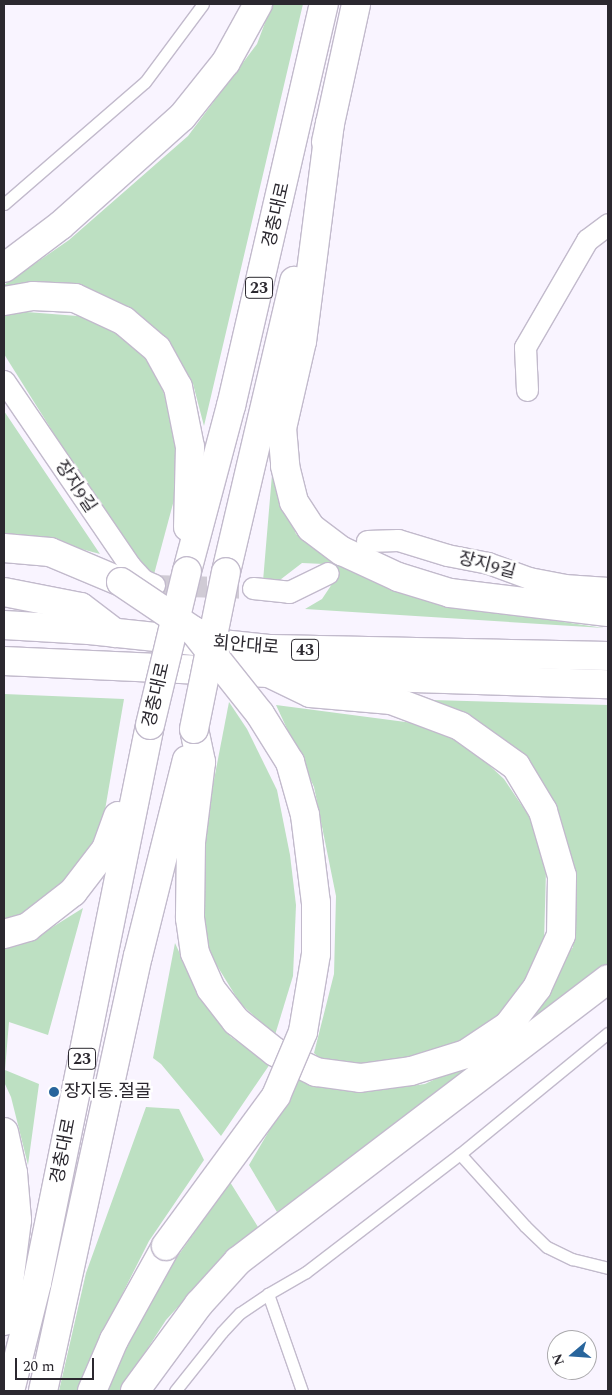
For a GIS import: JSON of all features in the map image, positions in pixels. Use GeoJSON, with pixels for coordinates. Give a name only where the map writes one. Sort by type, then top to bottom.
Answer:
{"type":"FeatureCollection","features":[{"type":"Feature","properties":{"kind":"main road"},"geometry":{"type":"LineString","coordinates":[[4,268],[61,225],[182,117],[226,62],[258,4]]}},
{"type":"Feature","properties":{"kind":"main road","name":"경충대로"},"geometry":{"type":"LineString","coordinates":[[10,1391],[37,1282],[150,725],[187,571],[232,406],[324,4]]}},
{"type":"Feature","properties":{"kind":"main road","name":"경충대로"},"geometry":{"type":"LineString","coordinates":[[42,1391],[135,966],[194,729],[226,572],[356,4]]}},
{"type":"Feature","properties":{"kind":"main road"},"geometry":{"type":"LineString","coordinates":[[330,123],[302,341],[282,428],[285,466],[294,502],[311,528],[342,551],[398,577],[450,593],[608,612]]}},
{"type":"Feature","properties":{"kind":"main road"},"geometry":{"type":"LineString","coordinates":[[4,302],[33,296],[76,298],[124,322],[157,349],[178,387],[190,447],[187,571]]}},
{"type":"Feature","properties":{"kind":"main road"},"geometry":{"type":"LineString","coordinates":[[4,548],[50,552],[122,582],[194,631],[260,714],[290,762],[305,815],[316,903],[316,954],[303,1032],[276,1096],[166,1246],[114,1340],[92,1391]]}},
{"type":"Feature","properties":{"kind":"main road"},"geometry":{"type":"LineString","coordinates":[[4,592],[81,608],[115,633]]}},
{"type":"Feature","properties":{"kind":"main road","name":"회안대로"},"geometry":{"type":"LineString","coordinates":[[4,625],[115,633],[271,649],[608,656]]}},
{"type":"Feature","properties":{"kind":"main road","name":"회안대로"},"geometry":{"type":"LineString","coordinates":[[4,661],[269,673],[608,684]]}},
{"type":"Feature","properties":{"kind":"main road"},"geometry":{"type":"LineString","coordinates":[[4,679],[78,664]]}},
{"type":"Feature","properties":{"kind":"main road"},"geometry":{"type":"LineString","coordinates":[[194,729],[202,762],[191,842],[190,918],[195,952],[211,989],[236,1021],[275,1052],[316,1072],[360,1078],[411,1071],[466,1054],[508,1026],[537,988],[561,935],[562,876],[543,810],[516,766],[460,726],[391,700],[310,693],[269,673]]}},
{"type":"Feature","properties":{"kind":"main road"},"geometry":{"type":"LineString","coordinates":[[4,934],[28,927],[73,892],[106,849],[150,725]]}},
{"type":"Feature","properties":{"kind":"main road"},"geometry":{"type":"LineString","coordinates":[[135,1391],[199,1304],[238,1261],[608,979]]}},
{"type":"Feature","properties":{"kind":"main road"},"geometry":{"type":"LineString","coordinates":[[4,1132],[14,1173],[17,1220],[4,1321]]}},
{"type":"Feature","properties":{"kind":"street"},"geometry":{"type":"LineString","coordinates":[[527,390],[525,347],[587,240],[608,224]]}},
{"type":"Feature","properties":{"kind":"street","name":"장지9길"},"geometry":{"type":"LineString","coordinates":[[4,381],[130,566],[143,580],[154,584]]}},
{"type":"Feature","properties":{"kind":"street","name":"장지9길"},"geometry":{"type":"LineString","coordinates":[[366,541],[398,540],[447,555],[488,563],[529,578],[564,585],[608,588]]}},
{"type":"Feature","properties":{"kind":"street"},"geometry":{"type":"LineString","coordinates":[[253,588],[289,592],[328,572]]}},
{"type":"Feature","properties":{"kind":"lane"},"geometry":{"type":"LineString","coordinates":[[4,204],[145,82],[203,4]]}},
{"type":"Feature","properties":{"kind":"lane"},"geometry":{"type":"LineString","coordinates":[[175,1391],[222,1332],[240,1313],[306,1272],[460,1154],[608,1033]]}},
{"type":"Feature","properties":{"kind":"lane"},"geometry":{"type":"LineString","coordinates":[[460,1154],[525,1226],[547,1247],[572,1259],[608,1268]]}},
{"type":"Feature","properties":{"kind":"lane"},"geometry":{"type":"LineString","coordinates":[[268,1294],[302,1391]]}},
{"type":"Feature","properties":{"kind":"green space"},"geometry":{"type":"Polygon","coordinates":[[[272,4],[303,4],[204,426],[193,384],[171,347],[135,313],[4,289],[4,285],[69,240],[188,136],[257,44],[272,4]]]}},
{"type":"Feature","properties":{"kind":"green space"},"geometry":{"type":"Polygon","coordinates":[[[14,311],[103,318],[138,342],[160,381],[176,433],[178,485],[153,578],[140,571],[4,354],[4,315],[14,311]]]}},
{"type":"Feature","properties":{"kind":"green space"},"geometry":{"type":"Polygon","coordinates":[[[4,411],[100,554],[40,538],[4,533],[4,411]]]}},
{"type":"Feature","properties":{"kind":"green space"},"geometry":{"type":"Polygon","coordinates":[[[275,439],[277,484],[296,534],[388,587],[483,610],[604,628],[305,609],[322,599],[334,581],[324,564],[302,563],[276,583],[263,581],[275,439]]]}},
{"type":"Feature","properties":{"kind":"green space"},"geometry":{"type":"Polygon","coordinates":[[[4,694],[124,699],[105,810],[84,864],[53,898],[16,922],[4,924],[4,694]]]}},
{"type":"Feature","properties":{"kind":"green space"},"geometry":{"type":"Polygon","coordinates":[[[432,700],[608,705],[608,968],[504,1046],[573,947],[576,883],[564,831],[541,783],[518,751],[475,719],[432,700]]]}},
{"type":"Feature","properties":{"kind":"green space"},"geometry":{"type":"Polygon","coordinates":[[[229,702],[247,729],[277,790],[290,855],[296,905],[293,976],[275,1035],[240,1003],[203,943],[202,842],[229,702]]]}},
{"type":"Feature","properties":{"kind":"green space"},"geometry":{"type":"Polygon","coordinates":[[[276,705],[436,726],[475,752],[504,779],[533,822],[546,870],[544,942],[521,995],[488,1027],[448,1051],[382,1068],[326,1064],[314,1053],[334,974],[336,896],[314,787],[276,705]]]}},
{"type":"Feature","properties":{"kind":"green space"},"geometry":{"type":"Polygon","coordinates":[[[83,908],[48,1035],[9,1022],[5,1070],[39,1084],[28,1165],[11,1097],[4,1082],[4,946],[32,940],[83,908]]]}},
{"type":"Feature","properties":{"kind":"green space"},"geometry":{"type":"Polygon","coordinates":[[[175,943],[199,996],[231,1037],[270,1064],[221,1136],[161,1064],[153,1058],[175,943]]]}},
{"type":"Feature","properties":{"kind":"green space"},"geometry":{"type":"Polygon","coordinates":[[[504,1046],[277,1212],[249,1165],[300,1078],[337,1090],[374,1091],[425,1084],[504,1046]]]}},
{"type":"Feature","properties":{"kind":"green space"},"geometry":{"type":"Polygon","coordinates":[[[146,1107],[179,1109],[204,1160],[149,1241],[95,1348],[79,1391],[59,1391],[86,1273],[146,1107]]]}},
{"type":"Feature","properties":{"kind":"green space"},"geometry":{"type":"Polygon","coordinates":[[[230,1182],[258,1227],[219,1262],[166,1320],[120,1391],[107,1391],[119,1358],[175,1260],[230,1182]]]}},
{"type":"Feature","properties":{"kind":"tunnel"},"geometry":{"type":"LineString","coordinates":[[154,585],[253,588]]}},
{"type":"Feature","properties":{"kind":"place","name":"장지동.절골"},"geometry":{"type":"Point","coordinates":[54,1092]}}]}
